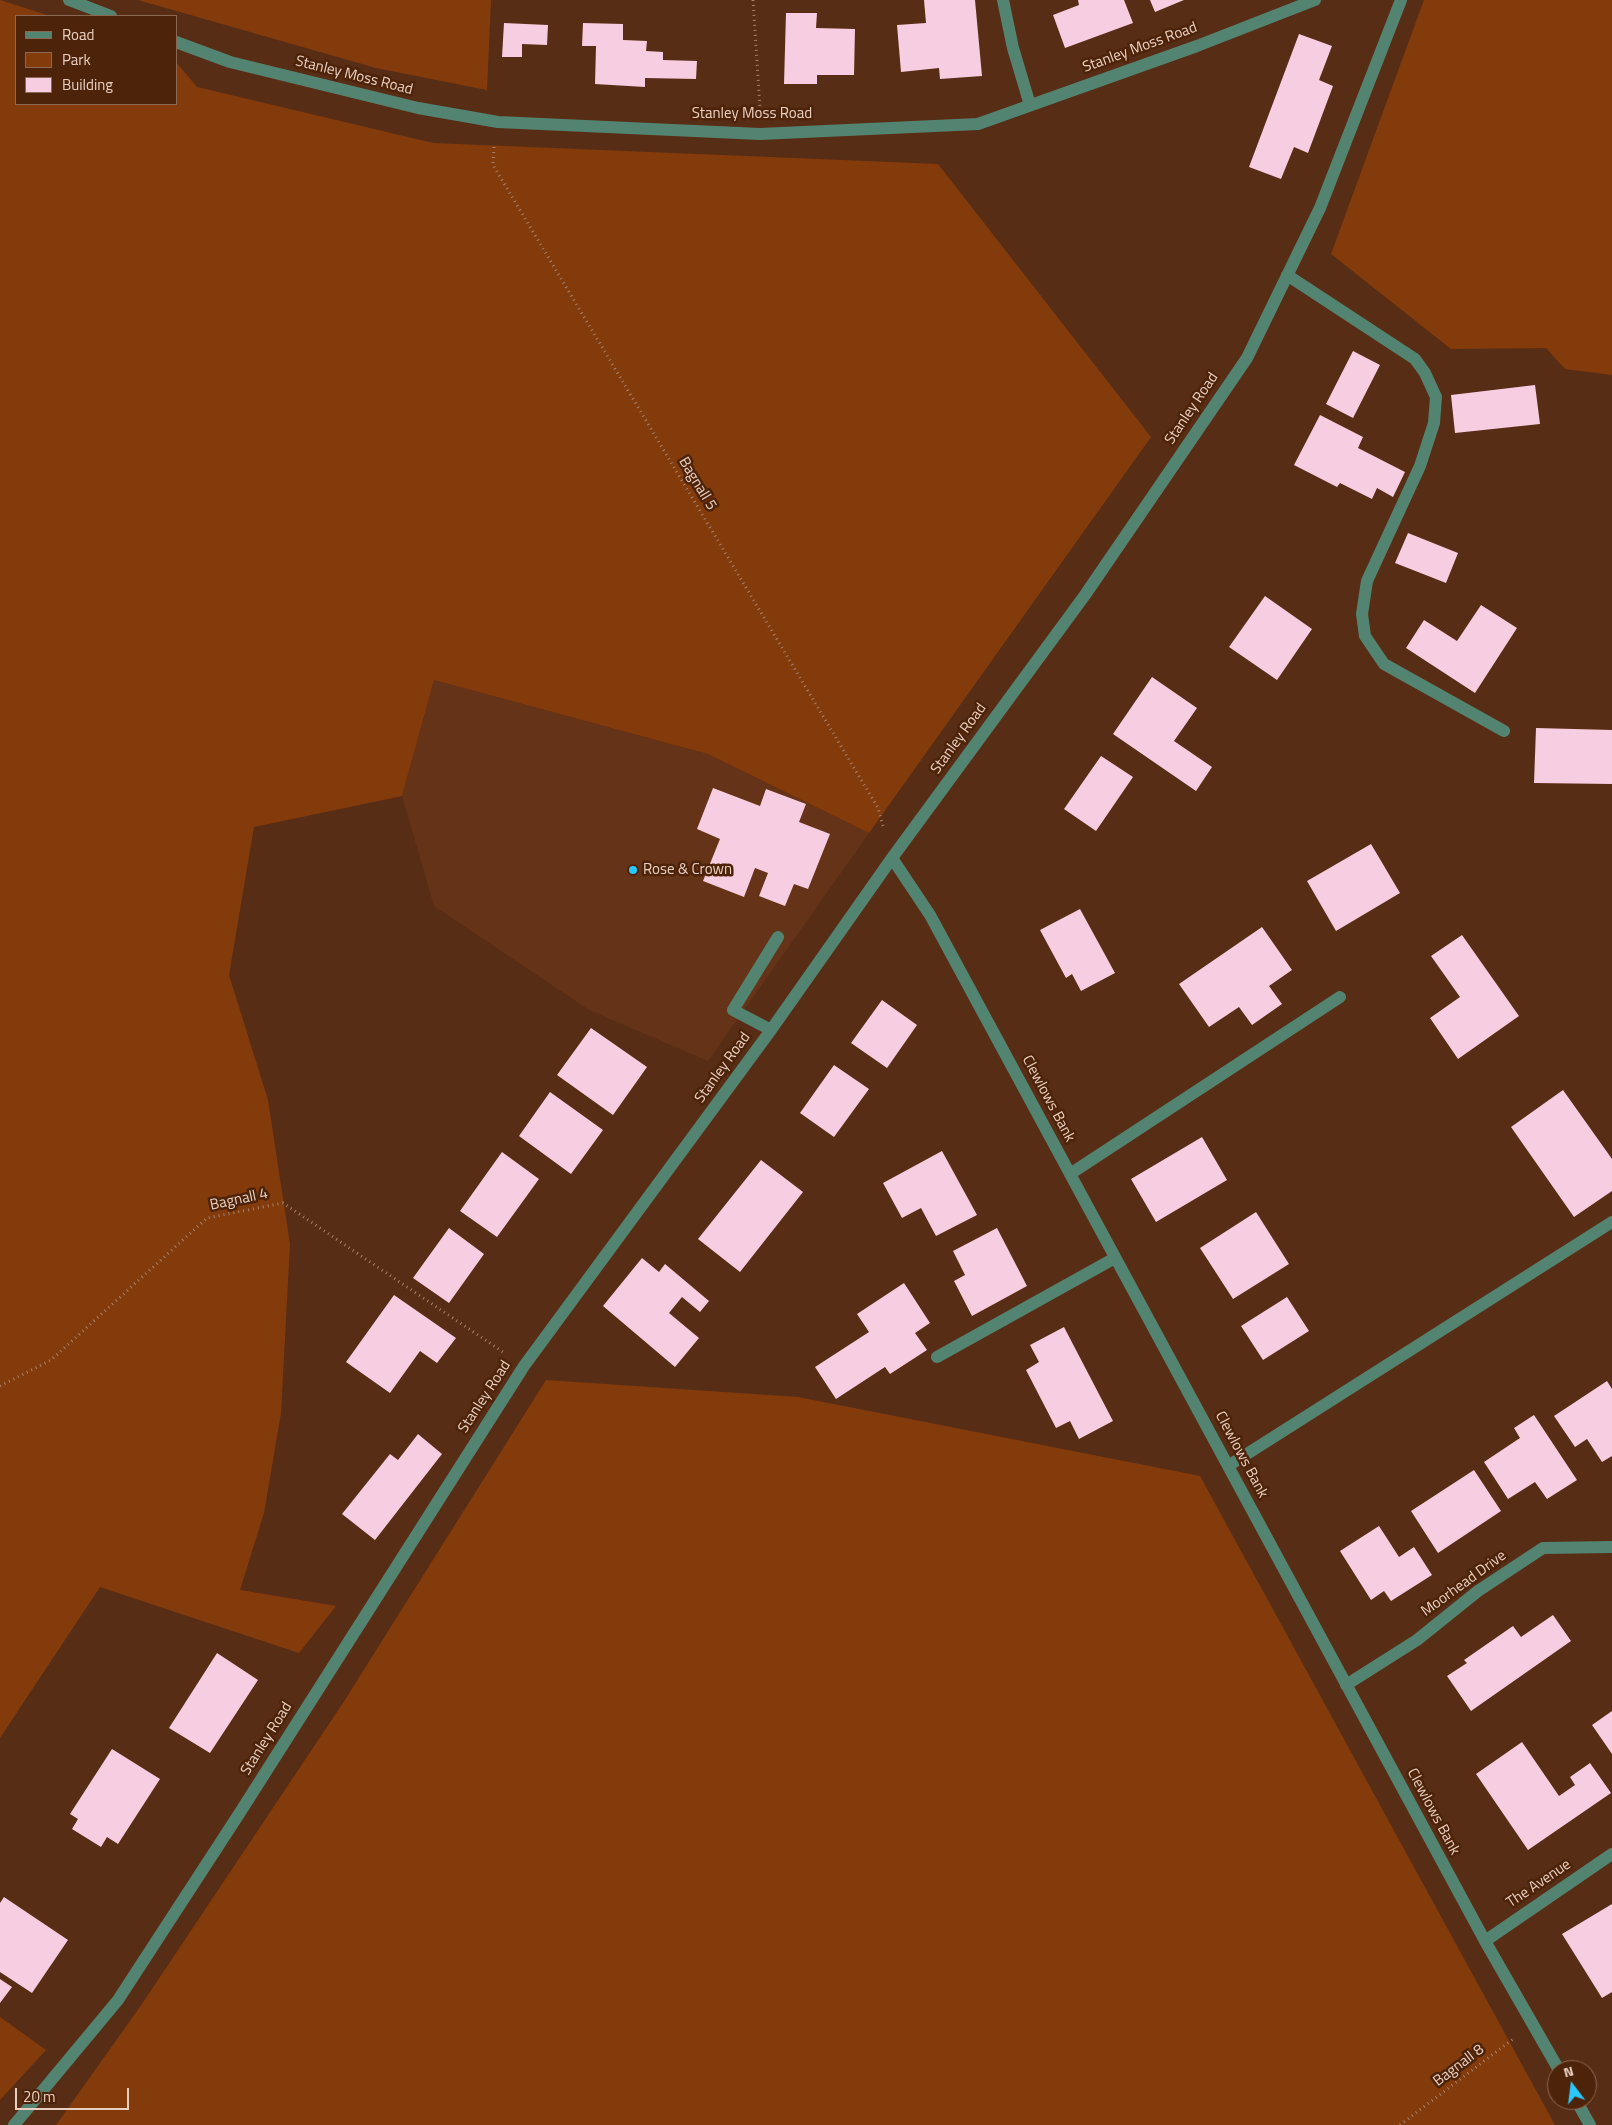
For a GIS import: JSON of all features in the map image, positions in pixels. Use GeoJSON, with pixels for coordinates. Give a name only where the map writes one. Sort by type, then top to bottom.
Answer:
{"type":"FeatureCollection","features":[{"type":"Feature","properties":{"kind":"street"},"geometry":{"type":"LineString","coordinates":[[69,0],[108,15]]}},
{"type":"Feature","properties":{"kind":"street"},"geometry":{"type":"LineString","coordinates":[[1003,0],[1013,48],[1030,105]]}},
{"type":"Feature","properties":{"kind":"street","name":"Stanley Moss Road"},"geometry":{"type":"LineString","coordinates":[[178,43],[230,62],[418,108],[498,122],[760,134],[978,124],[1197,46],[1315,0]]}},
{"type":"Feature","properties":{"kind":"street","name":"Stanley Road"},"geometry":{"type":"LineString","coordinates":[[14,2125],[118,2000],[239,1814],[524,1366],[771,1030],[892,858],[1085,595],[1247,358],[1320,208],[1401,0]]}},
{"type":"Feature","properties":{"kind":"street"},"geometry":{"type":"LineString","coordinates":[[1288,275],[1415,359],[1425,373],[1436,397],[1434,423],[1420,466],[1367,581],[1362,614],[1365,636],[1384,664],[1504,731]]}},
{"type":"Feature","properties":{"kind":"street","name":"Clewlows Bank"},"geometry":{"type":"LineString","coordinates":[[892,858],[930,915],[1485,1941],[1553,2060]]}},
{"type":"Feature","properties":{"kind":"street"},"geometry":{"type":"LineString","coordinates":[[771,1030],[733,1010],[778,937]]}},
{"type":"Feature","properties":{"kind":"street"},"geometry":{"type":"LineString","coordinates":[[1070,1174],[1340,997]]}},
{"type":"Feature","properties":{"kind":"street"},"geometry":{"type":"LineString","coordinates":[[1228,1466],[1612,1222]]}},
{"type":"Feature","properties":{"kind":"street"},"geometry":{"type":"LineString","coordinates":[[937,1357],[1115,1258]]}},
{"type":"Feature","properties":{"kind":"street","name":"Moorhead Drive"},"geometry":{"type":"LineString","coordinates":[[1346,1685],[1417,1640],[1478,1591],[1543,1548],[1612,1547]]}},
{"type":"Feature","properties":{"kind":"street","name":"The Avenue"},"geometry":{"type":"LineString","coordinates":[[1485,1941],[1612,1854]]}},
{"type":"Feature","properties":{"kind":"street"},"geometry":{"type":"LineString","coordinates":[[1582,2110],[1590,2125]]}},
{"type":"Feature","properties":{"kind":"path"},"geometry":{"type":"LineString","coordinates":[[753,0],[760,134]]}},
{"type":"Feature","properties":{"kind":"path","name":"Bagnall 5"},"geometry":{"type":"LineString","coordinates":[[498,122],[493,165],[878,808],[892,858]]}},
{"type":"Feature","properties":{"kind":"path","name":"Bagnall 4"},"geometry":{"type":"LineString","coordinates":[[0,1386],[51,1360],[207,1218],[283,1203],[524,1366]]}},
{"type":"Feature","properties":{"kind":"path","name":"Bagnall 8"},"geometry":{"type":"LineString","coordinates":[[1400,2125],[1533,2024]]}},
{"type":"Feature","properties":{"kind":"shaded area","name":"Rose & Crown"},"geometry":{"type":"Polygon","coordinates":[[[434,680],[708,754],[869,833],[708,1061],[589,1010],[434,906],[402,796],[434,680]]]}},
{"type":"Feature","properties":{"kind":"green space"},"geometry":{"type":"Polygon","coordinates":[[[0,0],[47,15],[15,15],[15,105],[178,105],[178,64],[197,87],[433,143],[938,164],[1151,437],[869,833],[708,754],[434,680],[402,796],[254,827],[229,975],[268,1100],[290,1244],[281,1413],[264,1513],[240,1590],[336,1606],[299,1653],[100,1587],[0,1738],[0,0]]]}},
{"type":"Feature","properties":{"kind":"green space"},"geometry":{"type":"Polygon","coordinates":[[[138,0],[491,0],[487,90],[376,68],[138,0]]]}},
{"type":"Feature","properties":{"kind":"green space"},"geometry":{"type":"Polygon","coordinates":[[[1424,0],[1612,0],[1612,375],[1565,369],[1546,348],[1451,349],[1331,254],[1424,0]]]}},
{"type":"Feature","properties":{"kind":"green space"},"geometry":{"type":"Polygon","coordinates":[[[546,1380],[798,1397],[1200,1476],[1555,2125],[56,2125],[142,2004],[343,1703],[546,1380]]]}},
{"type":"Feature","properties":{"kind":"green space"},"geometry":{"type":"Polygon","coordinates":[[[0,2017],[46,2050],[0,2100],[0,2017]]]}},
{"type":"Feature","properties":{"kind":"building"},"geometry":{"type":"Polygon","coordinates":[[[924,0],[975,0],[982,76],[940,79],[939,68],[901,72],[897,25],[926,23],[924,0]]]}},
{"type":"Feature","properties":{"kind":"building"},"geometry":{"type":"Polygon","coordinates":[[[1078,0],[1124,0],[1133,23],[1065,48],[1053,15],[1079,5],[1078,0]]]}},
{"type":"Feature","properties":{"kind":"building"},"geometry":{"type":"Polygon","coordinates":[[[1150,0],[1184,0],[1155,12],[1150,0]]]}},
{"type":"Feature","properties":{"kind":"building"},"geometry":{"type":"Polygon","coordinates":[[[786,13],[817,13],[816,28],[855,29],[854,75],[817,75],[817,84],[784,84],[786,13]]]}},
{"type":"Feature","properties":{"kind":"building"},"geometry":{"type":"Polygon","coordinates":[[[504,23],[548,25],[547,45],[522,44],[522,57],[502,57],[504,23]]]}},
{"type":"Feature","properties":{"kind":"building"},"geometry":{"type":"Polygon","coordinates":[[[583,23],[623,24],[623,40],[647,41],[646,51],[663,52],[663,60],[697,61],[696,79],[645,78],[645,87],[595,84],[596,46],[582,46],[583,23]]]}},
{"type":"Feature","properties":{"kind":"building"},"geometry":{"type":"Polygon","coordinates":[[[1299,34],[1332,46],[1319,80],[1333,86],[1308,153],[1294,147],[1281,179],[1249,167],[1299,34]]]}},
{"type":"Feature","properties":{"kind":"building"},"geometry":{"type":"Polygon","coordinates":[[[1353,351],[1380,365],[1353,418],[1326,404],[1353,351]]]}},
{"type":"Feature","properties":{"kind":"building"},"geometry":{"type":"Polygon","coordinates":[[[1535,385],[1540,424],[1455,433],[1451,395],[1535,385]]]}},
{"type":"Feature","properties":{"kind":"building"},"geometry":{"type":"Polygon","coordinates":[[[1320,415],[1363,437],[1358,448],[1405,472],[1393,497],[1377,488],[1372,499],[1340,483],[1337,487],[1294,465],[1320,415]]]}},
{"type":"Feature","properties":{"kind":"building"},"geometry":{"type":"Polygon","coordinates":[[[1408,533],[1458,553],[1446,583],[1395,563],[1408,533]]]}},
{"type":"Feature","properties":{"kind":"building"},"geometry":{"type":"Polygon","coordinates":[[[1265,596],[1312,629],[1277,680],[1229,647],[1265,596]]]}},
{"type":"Feature","properties":{"kind":"building"},"geometry":{"type":"Polygon","coordinates":[[[1481,605],[1517,628],[1475,693],[1406,648],[1424,620],[1457,641],[1481,605]]]}},
{"type":"Feature","properties":{"kind":"building"},"geometry":{"type":"Polygon","coordinates":[[[1152,677],[1197,708],[1174,741],[1212,767],[1196,791],[1113,734],[1152,677]]]}},
{"type":"Feature","properties":{"kind":"building"},"geometry":{"type":"Polygon","coordinates":[[[1536,728],[1612,730],[1612,784],[1534,783],[1536,728]]]}},
{"type":"Feature","properties":{"kind":"building"},"geometry":{"type":"Polygon","coordinates":[[[1101,756],[1133,777],[1096,831],[1064,809],[1101,756]]]}},
{"type":"Feature","properties":{"kind":"building"},"geometry":{"type":"Polygon","coordinates":[[[713,788],[760,806],[766,789],[806,804],[799,822],[830,834],[808,889],[794,884],[785,906],[759,896],[768,873],[755,868],[744,897],[703,881],[720,839],[697,829],[713,788]]]}},
{"type":"Feature","properties":{"kind":"building"},"geometry":{"type":"Polygon","coordinates":[[[1371,844],[1400,893],[1336,931],[1307,881],[1371,844]]]}},
{"type":"Feature","properties":{"kind":"building"},"geometry":{"type":"Polygon","coordinates":[[[1080,909],[1115,973],[1081,991],[1072,974],[1066,978],[1040,930],[1080,909]]]}},
{"type":"Feature","properties":{"kind":"building"},"geometry":{"type":"Polygon","coordinates":[[[1262,927],[1292,970],[1269,986],[1282,1004],[1252,1025],[1239,1007],[1209,1027],[1179,984],[1262,927]]]}},
{"type":"Feature","properties":{"kind":"building"},"geometry":{"type":"Polygon","coordinates":[[[1462,935],[1519,1016],[1458,1059],[1430,1018],[1460,997],[1431,956],[1462,935]]]}},
{"type":"Feature","properties":{"kind":"building"},"geometry":{"type":"Polygon","coordinates":[[[882,1000],[917,1025],[887,1068],[851,1043],[882,1000]]]}},
{"type":"Feature","properties":{"kind":"building"},"geometry":{"type":"Polygon","coordinates":[[[591,1028],[647,1067],[613,1115],[557,1075],[591,1028]]]}},
{"type":"Feature","properties":{"kind":"building"},"geometry":{"type":"Polygon","coordinates":[[[834,1065],[869,1089],[834,1137],[800,1113],[834,1065]]]}},
{"type":"Feature","properties":{"kind":"building"},"geometry":{"type":"Polygon","coordinates":[[[1563,1090],[1612,1159],[1612,1191],[1574,1217],[1511,1127],[1563,1090]]]}},
{"type":"Feature","properties":{"kind":"building"},"geometry":{"type":"Polygon","coordinates":[[[550,1092],[603,1130],[571,1174],[519,1136],[550,1092]]]}},
{"type":"Feature","properties":{"kind":"building"},"geometry":{"type":"Polygon","coordinates":[[[1202,1137],[1227,1180],[1156,1222],[1131,1179],[1202,1137]]]}},
{"type":"Feature","properties":{"kind":"building"},"geometry":{"type":"Polygon","coordinates":[[[942,1151],[977,1215],[936,1236],[921,1208],[902,1218],[883,1183],[942,1151]]]}},
{"type":"Feature","properties":{"kind":"building"},"geometry":{"type":"Polygon","coordinates":[[[502,1152],[539,1179],[497,1237],[460,1211],[502,1152]]]}},
{"type":"Feature","properties":{"kind":"building"},"geometry":{"type":"Polygon","coordinates":[[[761,1160],[803,1192],[740,1272],[698,1239],[761,1160]]]}},
{"type":"Feature","properties":{"kind":"building"},"geometry":{"type":"Polygon","coordinates":[[[1256,1212],[1289,1264],[1233,1299],[1200,1248],[1256,1212]]]}},
{"type":"Feature","properties":{"kind":"building"},"geometry":{"type":"Polygon","coordinates":[[[449,1228],[484,1254],[449,1303],[413,1278],[449,1228]]]}},
{"type":"Feature","properties":{"kind":"building"},"geometry":{"type":"Polygon","coordinates":[[[997,1228],[1027,1286],[972,1316],[954,1281],[965,1275],[953,1251],[997,1228]]]}},
{"type":"Feature","properties":{"kind":"building"},"geometry":{"type":"Polygon","coordinates":[[[642,1258],[659,1272],[665,1264],[709,1301],[700,1312],[682,1297],[669,1313],[699,1338],[675,1367],[603,1306],[642,1258]]]}},
{"type":"Feature","properties":{"kind":"building"},"geometry":{"type":"Polygon","coordinates":[[[904,1283],[930,1323],[915,1333],[927,1350],[890,1374],[885,1367],[836,1399],[815,1367],[869,1332],[857,1314],[904,1283]]]}},
{"type":"Feature","properties":{"kind":"building"},"geometry":{"type":"Polygon","coordinates":[[[394,1295],[456,1338],[437,1363],[420,1351],[390,1393],[346,1362],[394,1295]]]}},
{"type":"Feature","properties":{"kind":"building"},"geometry":{"type":"Polygon","coordinates":[[[1287,1297],[1309,1331],[1263,1360],[1241,1326],[1287,1297]]]}},
{"type":"Feature","properties":{"kind":"building"},"geometry":{"type":"Polygon","coordinates":[[[1064,1327],[1113,1421],[1079,1439],[1070,1421],[1056,1428],[1026,1370],[1039,1362],[1030,1345],[1064,1327]]]}},
{"type":"Feature","properties":{"kind":"building"},"geometry":{"type":"Polygon","coordinates":[[[1607,1381],[1612,1389],[1612,1456],[1602,1462],[1587,1439],[1575,1447],[1554,1416],[1607,1381]]]}},
{"type":"Feature","properties":{"kind":"building"},"geometry":{"type":"Polygon","coordinates":[[[1534,1415],[1577,1480],[1547,1499],[1535,1482],[1508,1499],[1484,1462],[1520,1438],[1514,1428],[1534,1415]]]}},
{"type":"Feature","properties":{"kind":"building"},"geometry":{"type":"Polygon","coordinates":[[[418,1434],[442,1454],[375,1540],[342,1514],[390,1454],[398,1460],[418,1434]]]}},
{"type":"Feature","properties":{"kind":"building"},"geometry":{"type":"Polygon","coordinates":[[[1474,1470],[1501,1511],[1438,1553],[1411,1511],[1474,1470]]]}},
{"type":"Feature","properties":{"kind":"building"},"geometry":{"type":"Polygon","coordinates":[[[1379,1526],[1399,1557],[1414,1547],[1432,1575],[1391,1601],[1384,1591],[1371,1600],[1340,1551],[1379,1526]]]}},
{"type":"Feature","properties":{"kind":"building"},"geometry":{"type":"Polygon","coordinates":[[[1553,1615],[1571,1641],[1471,1711],[1447,1676],[1467,1663],[1464,1660],[1513,1626],[1521,1637],[1553,1615]]]}},
{"type":"Feature","properties":{"kind":"building"},"geometry":{"type":"Polygon","coordinates":[[[217,1653],[258,1680],[210,1753],[169,1728],[217,1653]]]}},
{"type":"Feature","properties":{"kind":"building"},"geometry":{"type":"Polygon","coordinates":[[[1612,1711],[1612,1754],[1592,1725],[1612,1711]]]}},
{"type":"Feature","properties":{"kind":"building"},"geometry":{"type":"Polygon","coordinates":[[[1522,1742],[1559,1796],[1575,1785],[1570,1777],[1590,1763],[1611,1793],[1528,1850],[1476,1774],[1522,1742]]]}},
{"type":"Feature","properties":{"kind":"building"},"geometry":{"type":"Polygon","coordinates":[[[112,1749],[160,1779],[118,1844],[107,1837],[101,1847],[72,1829],[78,1819],[70,1814],[112,1749]]]}},
{"type":"Feature","properties":{"kind":"building"},"geometry":{"type":"Polygon","coordinates":[[[4,1897],[68,1940],[32,1993],[0,1972],[0,1903],[4,1897]]]}},
{"type":"Feature","properties":{"kind":"building"},"geometry":{"type":"Polygon","coordinates":[[[1612,1904],[1612,1992],[1602,1998],[1562,1934],[1612,1904]]]}},
{"type":"Feature","properties":{"kind":"building"},"geometry":{"type":"Polygon","coordinates":[[[0,1979],[12,1987],[0,2003],[0,1979]]]}},
{"type":"Feature","properties":{"kind":"place","name":"Rose & Crown"},"geometry":{"type":"Point","coordinates":[633,870]}}]}
